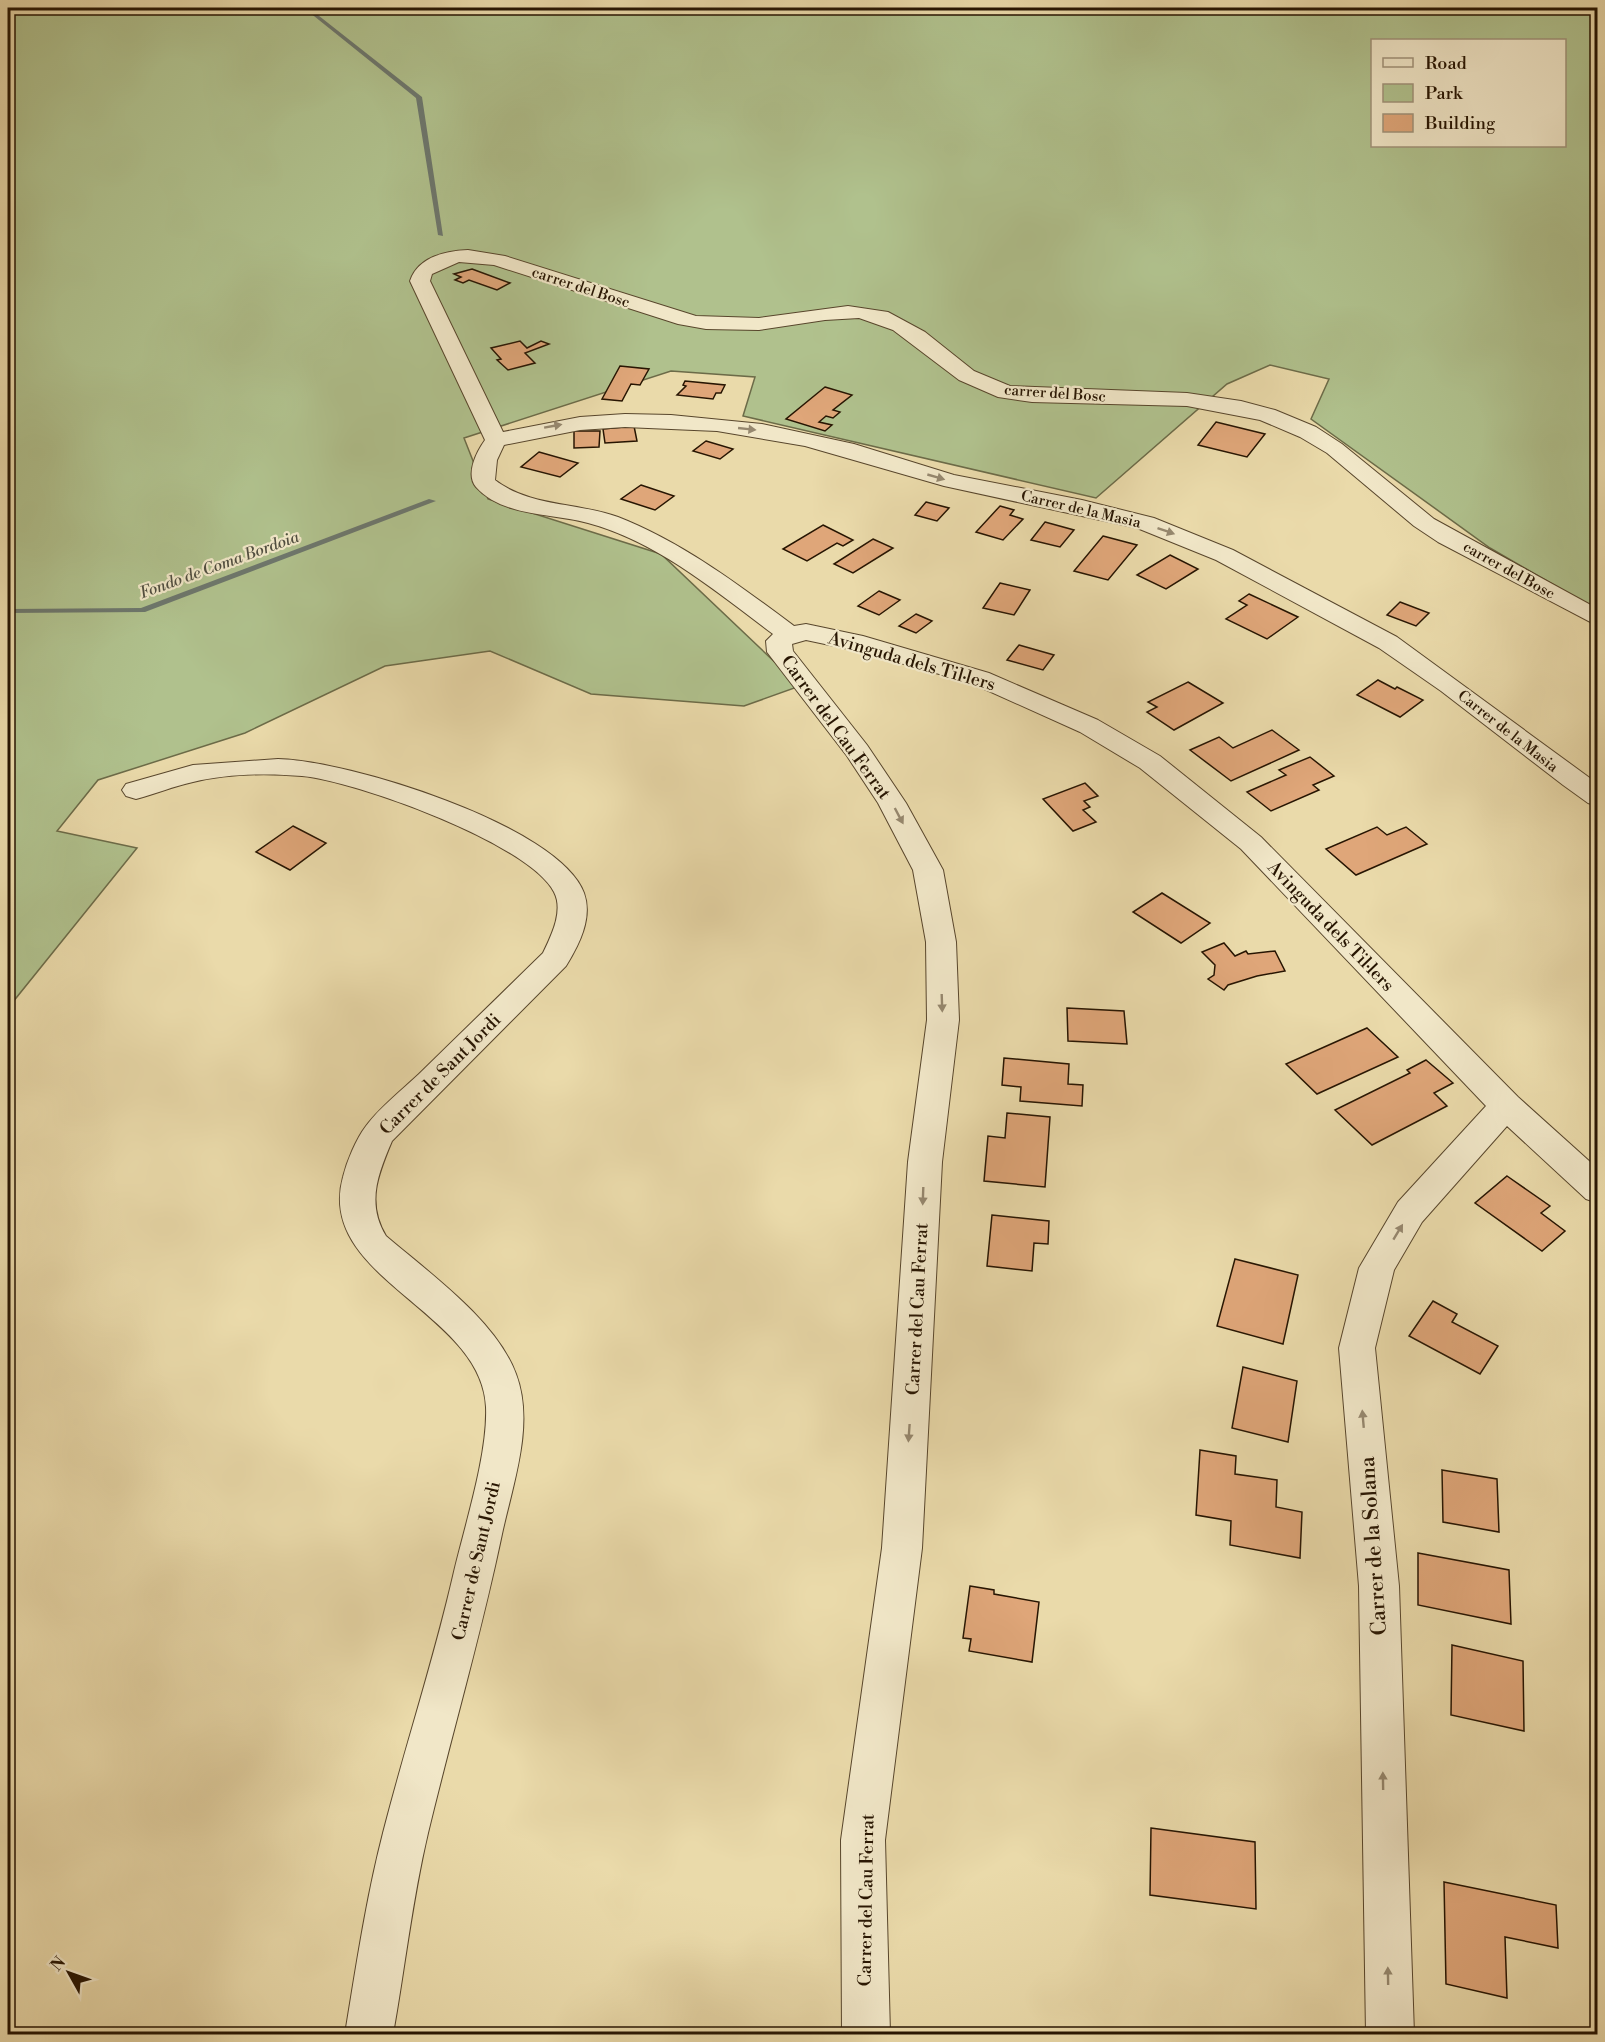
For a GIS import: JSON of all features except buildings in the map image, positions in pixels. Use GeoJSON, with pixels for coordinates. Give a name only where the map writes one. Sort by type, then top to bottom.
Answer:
{"type":"FeatureCollection","features":[{"type":"Feature","properties":{"kind":"street","name":"carrer del Bosc"},"geometry":{"type":"LineString","coordinates":[[496,440],[442,332],[420,281],[423,272],[436,261],[453,256],[473,255],[498,260],[685,320],[708,324],[730,326],[766,324],[836,313],[858,312],[876,315],[910,330],[970,380],[1008,393],[1184,399],[1242,407],[1272,416],[1316,436],[1343,455],[1424,523],[1598,618]]}},
{"type":"Feature","properties":{"kind":"street","name":"Carrer de la Masia"},"geometry":{"type":"LineString","coordinates":[[496,440],[561,424],[610,420],[760,431],[846,449],[951,481],[1113,514],[1147,524],[1207,546],[1398,649],[1452,687],[1543,759],[1598,797]]}},
{"type":"Feature","properties":{"kind":"street"},"geometry":{"type":"LineString","coordinates":[[496,440],[485,453],[483,468],[484,482],[496,494],[521,503],[608,521],[659,546],[717,581],[789,634]]}},
{"type":"Feature","properties":{"kind":"street","name":"Avinguda dels Til·lers"},"geometry":{"type":"LineString","coordinates":[[789,634],[806,632],[863,644],[980,678],[1089,726],[1150,762],[1251,843],[1506,1106],[1598,1190]]}},
{"type":"Feature","properties":{"kind":"street","name":"Carrer del Cau Ferrat"},"geometry":{"type":"LineString","coordinates":[[789,634],[779,641],[780,652],[892,803],[927,870],[941,942],[943,1020],[925,1162],[902,1548],[863,1840],[866,2034]]}},
{"type":"Feature","properties":{"kind":"street","name":"Carrer de Sant Jordi"},"geometry":{"type":"LineString","coordinates":[[136,790],[195,773],[282,768],[322,772],[376,785],[491,832],[530,853],[551,869],[568,889],[571,912],[568,936],[555,959],[378,1134],[360,1177],[357,1201],[361,1224],[374,1246],[456,1319],[482,1347],[498,1374],[505,1405],[503,1441],[462,1625],[405,1835],[387,1922],[369,2034]]}},
{"type":"Feature","properties":{"kind":"street","name":"Carrer de la Solana"},"geometry":{"type":"LineString","coordinates":[[1390,2034],[1379,1586],[1357,1348],[1377,1268],[1410,1212],[1506,1106]]}},
{"type":"Feature","properties":{"kind":"green space"},"geometry":{"type":"Polygon","coordinates":[[[8,8],[1597,8],[1597,610],[1490,548],[1311,419],[1329,379],[1270,365],[1227,384],[1096,498],[743,416],[755,377],[671,371],[464,438],[488,499],[661,554],[800,686],[744,706],[591,694],[490,651],[385,666],[245,733],[98,780],[57,831],[137,848],[8,1008],[8,8]]]}},
{"type":"Feature","properties":{"kind":"waterway"},"geometry":{"type":"LineString","coordinates":[[307,8],[419,97],[441,235]]}},
{"type":"Feature","properties":{"kind":"waterway"},"geometry":{"type":"LineString","coordinates":[[1575,8],[1598,12]]}},
{"type":"Feature","properties":{"kind":"waterway","name":"Fondo de Coma Bordoia"},"geometry":{"type":"LineString","coordinates":[[8,611],[142,610],[432,501]]}}]}
